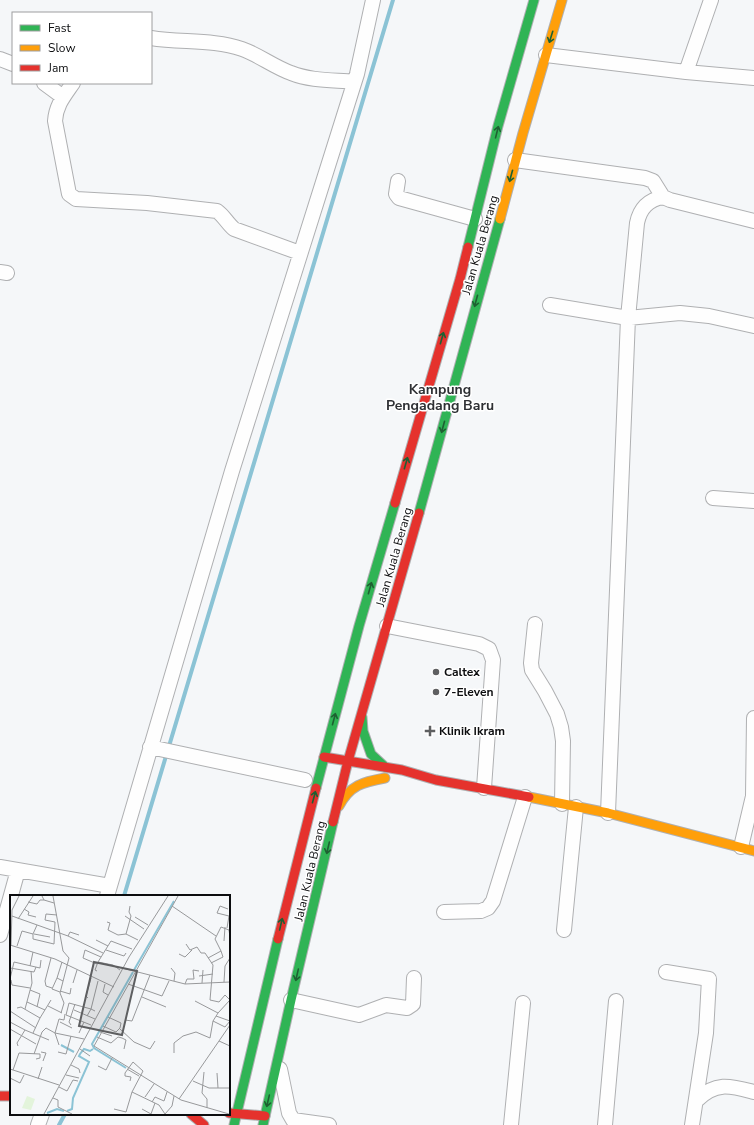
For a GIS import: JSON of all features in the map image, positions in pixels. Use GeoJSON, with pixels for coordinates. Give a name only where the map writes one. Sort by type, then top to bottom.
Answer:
{"type":"FeatureCollection","features":[{"type":"Feature","properties":{"kind":"main road","name":"Jalan Kuala Berang"},"geometry":{"type":"LineString","coordinates":[[234,1125],[233,1113],[260,1018],[286,903],[327,771],[324,757],[359,626],[458,286],[498,126],[534,0]]}},
{"type":"Feature","properties":{"kind":"main road","name":"Jalan Kuala Berang"},"geometry":{"type":"LineString","coordinates":[[264,1121],[291,1000],[337,810],[353,774],[348,761],[439,442],[515,160],[562,0]]}},
{"type":"Feature","properties":{"kind":"main road","name":"Jalan Kuala Berang"},"geometry":{"type":"LineString","coordinates":[[337,672],[359,626]]}},
{"type":"Feature","properties":{"kind":"main road"},"geometry":{"type":"LineString","coordinates":[[364,704],[362,722],[366,744],[371,754],[385,767]]}},
{"type":"Feature","properties":{"kind":"main road"},"geometry":{"type":"LineString","coordinates":[[324,757],[402,770],[436,780],[608,813],[748,849]]}},
{"type":"Feature","properties":{"kind":"main road"},"geometry":{"type":"LineString","coordinates":[[327,771],[400,780],[436,780]]}},
{"type":"Feature","properties":{"kind":"main road"},"geometry":{"type":"LineString","coordinates":[[337,810],[344,795],[353,787],[373,780],[385,778]]}},
{"type":"Feature","properties":{"kind":"main road","name":"Jalan Kuala Berang"},"geometry":{"type":"LineString","coordinates":[[286,903],[287,869]]}},
{"type":"Feature","properties":{"kind":"main road"},"geometry":{"type":"LineString","coordinates":[[235,1079],[244,1062],[260,1018]]}},
{"type":"Feature","properties":{"kind":"main road"},"geometry":{"type":"LineString","coordinates":[[233,1113],[264,1121]]}},
{"type":"Feature","properties":{"kind":"main road"},"geometry":{"type":"LineString","coordinates":[[192,1115],[204,1125]]}},
{"type":"Feature","properties":{"kind":"street"},"geometry":{"type":"LineString","coordinates":[[0,867],[108,891],[155,748],[232,471],[354,82],[373,0]]}},
{"type":"Feature","properties":{"kind":"street"},"geometry":{"type":"LineString","coordinates":[[686,72],[711,0]]}},
{"type":"Feature","properties":{"kind":"street"},"geometry":{"type":"LineString","coordinates":[[152,38],[200,41],[230,46],[243,49],[292,74],[310,78],[354,82]]}},
{"type":"Feature","properties":{"kind":"street"},"geometry":{"type":"LineString","coordinates":[[546,55],[686,72],[754,78]]}},
{"type":"Feature","properties":{"kind":"street"},"geometry":{"type":"LineString","coordinates":[[0,59],[12,64]]}},
{"type":"Feature","properties":{"kind":"street"},"geometry":{"type":"LineString","coordinates":[[45,84],[63,97]]}},
{"type":"Feature","properties":{"kind":"street"},"geometry":{"type":"LineString","coordinates":[[73,84],[63,97],[56,110],[55,121],[69,194],[76,199],[147,203],[217,211],[222,214],[228,224],[234,229],[300,253]]}},
{"type":"Feature","properties":{"kind":"street"},"geometry":{"type":"LineString","coordinates":[[515,160],[645,178],[653,181],[657,185],[663,197]]}},
{"type":"Feature","properties":{"kind":"street"},"geometry":{"type":"LineString","coordinates":[[398,181],[396,194],[399,198],[475,219]]}},
{"type":"Feature","properties":{"kind":"street"},"geometry":{"type":"LineString","coordinates":[[608,813],[628,318],[636,223],[639,214],[648,202],[656,198],[663,197],[754,221]]}},
{"type":"Feature","properties":{"kind":"street"},"geometry":{"type":"LineString","coordinates":[[550,305],[628,318],[680,313],[709,316],[754,326]]}},
{"type":"Feature","properties":{"kind":"street"},"geometry":{"type":"LineString","coordinates":[[713,498],[754,501]]}},
{"type":"Feature","properties":{"kind":"street"},"geometry":{"type":"LineString","coordinates":[[535,624],[531,663],[532,670],[545,691],[556,714],[561,728],[563,741],[562,804]]}},
{"type":"Feature","properties":{"kind":"street"},"geometry":{"type":"LineString","coordinates":[[387,626],[479,644],[489,650],[493,660],[484,788]]}},
{"type":"Feature","properties":{"kind":"street"},"geometry":{"type":"LineString","coordinates":[[748,849],[753,796],[754,718]]}},
{"type":"Feature","properties":{"kind":"street"},"geometry":{"type":"LineString","coordinates":[[155,748],[305,780]]}},
{"type":"Feature","properties":{"kind":"street"},"geometry":{"type":"LineString","coordinates":[[444,912],[481,911],[488,908],[493,901],[525,797]]}},
{"type":"Feature","properties":{"kind":"street"},"geometry":{"type":"LineString","coordinates":[[564,930],[576,807]]}},
{"type":"Feature","properties":{"kind":"street"},"geometry":{"type":"LineString","coordinates":[[11,895],[18,870]]}},
{"type":"Feature","properties":{"kind":"street"},"geometry":{"type":"LineString","coordinates":[[0,935],[10,899]]}},
{"type":"Feature","properties":{"kind":"street"},"geometry":{"type":"LineString","coordinates":[[666,972],[709,979],[706,1033],[692,1125]]}},
{"type":"Feature","properties":{"kind":"street"},"geometry":{"type":"LineString","coordinates":[[291,1000],[359,1015],[386,1005],[407,1008],[413,1004],[414,978]]}},
{"type":"Feature","properties":{"kind":"street"},"geometry":{"type":"LineString","coordinates":[[605,1125],[616,1001]]}},
{"type":"Feature","properties":{"kind":"street"},"geometry":{"type":"LineString","coordinates":[[511,1125],[523,1003]]}},
{"type":"Feature","properties":{"kind":"street"},"geometry":{"type":"LineString","coordinates":[[278,1060],[285,1099],[293,1120],[329,1125]]}},
{"type":"Feature","properties":{"kind":"street"},"geometry":{"type":"LineString","coordinates":[[696,1100],[711,1089],[721,1086],[731,1086],[754,1092]]}},
{"type":"Feature","properties":{"kind":"street"},"geometry":{"type":"LineString","coordinates":[[38,1125],[42,1115]]}},
{"type":"Feature","properties":{"kind":"waterway"},"geometry":{"type":"LineString","coordinates":[[124,895],[393,0]]}},
{"type":"Feature","properties":{"kind":"waterway"},"geometry":{"type":"LineString","coordinates":[[59,1125],[64,1115]]}},
{"type":"Feature","properties":{"kind":"traffic: fast"},"geometry":{"type":"LineString","coordinates":[[468,247],[498,126],[534,0]]}},
{"type":"Feature","properties":{"kind":"traffic: fast"},"geometry":{"type":"LineString","coordinates":[[419,513],[500,219]]}},
{"type":"Feature","properties":{"kind":"traffic: fast"},"geometry":{"type":"LineString","coordinates":[[316,788],[359,626],[395,503]]}},
{"type":"Feature","properties":{"kind":"traffic: fast"},"geometry":{"type":"LineString","coordinates":[[362,717],[363,731],[371,754],[385,767]]}},
{"type":"Feature","properties":{"kind":"traffic: fast"},"geometry":{"type":"LineString","coordinates":[[263,1125],[333,822]]}},
{"type":"Feature","properties":{"kind":"traffic: fast"},"geometry":{"type":"LineString","coordinates":[[234,1125],[278,939]]}},
{"type":"Feature","properties":{"kind":"traffic: slow"},"geometry":{"type":"LineString","coordinates":[[500,219],[523,133],[562,0]]}},
{"type":"Feature","properties":{"kind":"traffic: slow"},"geometry":{"type":"LineString","coordinates":[[339,806],[343,799],[353,789],[364,783],[385,778]]}},
{"type":"Feature","properties":{"kind":"traffic: slow"},"geometry":{"type":"LineString","coordinates":[[529,797],[608,813],[754,851]]}},
{"type":"Feature","properties":{"kind":"traffic: jam"},"geometry":{"type":"LineString","coordinates":[[395,503],[468,247]]}},
{"type":"Feature","properties":{"kind":"traffic: jam"},"geometry":{"type":"LineString","coordinates":[[333,822],[348,761],[419,513]]}},
{"type":"Feature","properties":{"kind":"traffic: jam"},"geometry":{"type":"LineString","coordinates":[[324,757],[402,770],[436,780],[529,797]]}},
{"type":"Feature","properties":{"kind":"traffic: jam"},"geometry":{"type":"LineString","coordinates":[[278,939],[316,788]]}},
{"type":"Feature","properties":{"kind":"traffic: jam"},"geometry":{"type":"LineString","coordinates":[[0,1096],[10,1096]]}},
{"type":"Feature","properties":{"kind":"traffic: jam"},"geometry":{"type":"LineString","coordinates":[[230,1113],[265,1116]]}},
{"type":"Feature","properties":{"kind":"traffic: jam"},"geometry":{"type":"LineString","coordinates":[[192,1115],[204,1125]]}},
{"type":"Feature","properties":{"kind":"place","name":"Caltex"},"geometry":{"type":"Point","coordinates":[436,672]}},
{"type":"Feature","properties":{"kind":"place","name":"7-Eleven"},"geometry":{"type":"Point","coordinates":[436,692]}},
{"type":"Feature","properties":{"kind":"place","name":"Klinik Ikram"},"geometry":{"type":"Point","coordinates":[430,731]}},
{"type":"Feature","properties":{"kind":"district","name":"Kampung Pengadang Baru"},"geometry":{"type":"Point","coordinates":[440,398]}}]}
